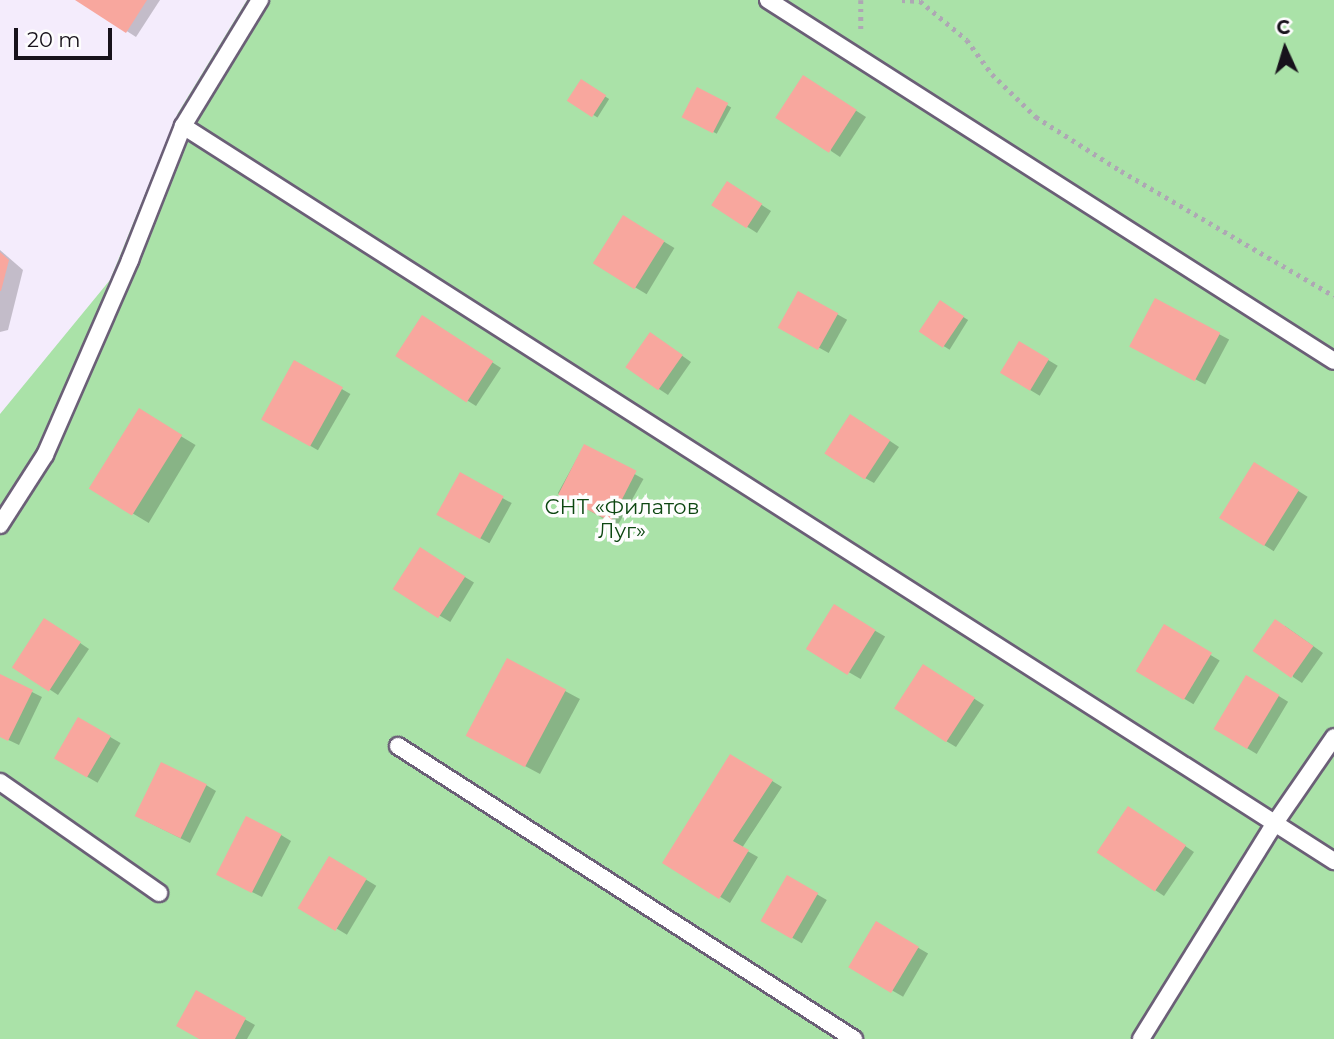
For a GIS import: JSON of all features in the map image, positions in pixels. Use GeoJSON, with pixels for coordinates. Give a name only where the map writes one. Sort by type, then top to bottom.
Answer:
{"type":"FeatureCollection","features":[{"type":"Feature","properties":{"kind":"lane"},"geometry":{"type":"LineString","coordinates":[[0,525],[45,455],[130,260],[183,126],[260,0]]}},
{"type":"Feature","properties":{"kind":"lane"},"geometry":{"type":"LineString","coordinates":[[768,0],[1334,360]]}},
{"type":"Feature","properties":{"kind":"lane"},"geometry":{"type":"LineString","coordinates":[[183,126],[1334,861]]}},
{"type":"Feature","properties":{"kind":"lane"},"geometry":{"type":"LineString","coordinates":[[1141,1039],[1275,823],[1334,737]]}},
{"type":"Feature","properties":{"kind":"lane"},"geometry":{"type":"LineString","coordinates":[[398,746],[853,1039]]}},
{"type":"Feature","properties":{"kind":"lane"},"geometry":{"type":"LineString","coordinates":[[0,782],[159,893]]}},
{"type":"Feature","properties":{"kind":"path"},"geometry":{"type":"LineString","coordinates":[[861,0],[861,42]]}},
{"type":"Feature","properties":{"kind":"path"},"geometry":{"type":"LineString","coordinates":[[902,0],[920,1],[967,40],[992,74],[1036,117],[1121,171],[1334,296]]}},
{"type":"Feature","properties":{"kind":"green space","name":"СНТ «Филатов Луг»"},"geometry":{"type":"Polygon","coordinates":[[[247,0],[1334,0],[1334,1039],[0,1039],[0,414],[110,280],[178,113],[247,0]]]}},
{"type":"Feature","properties":{"kind":"building"},"geometry":{"type":"Polygon","coordinates":[[[75,0],[147,0],[126,33],[75,0]]]}},
{"type":"Feature","properties":{"kind":"building"},"geometry":{"type":"Polygon","coordinates":[[[803,75],[857,110],[829,153],[775,118],[803,75]]]}},
{"type":"Feature","properties":{"kind":"building"},"geometry":{"type":"Polygon","coordinates":[[[581,79],[606,95],[592,117],[567,101],[581,79]]]}},
{"type":"Feature","properties":{"kind":"building"},"geometry":{"type":"Polygon","coordinates":[[[697,87],[728,103],[713,133],[682,117],[697,87]]]}},
{"type":"Feature","properties":{"kind":"building"},"geometry":{"type":"Polygon","coordinates":[[[727,181],[762,204],[746,228],[711,205],[727,181]]]}},
{"type":"Feature","properties":{"kind":"building"},"geometry":{"type":"Polygon","coordinates":[[[623,215],[665,241],[634,289],[593,263],[623,215]]]}},
{"type":"Feature","properties":{"kind":"building"},"geometry":{"type":"Polygon","coordinates":[[[0,252],[9,260],[1,291],[0,291],[0,252]]]}},
{"type":"Feature","properties":{"kind":"building"},"geometry":{"type":"Polygon","coordinates":[[[798,291],[838,313],[818,350],[778,328],[798,291]]]}},
{"type":"Feature","properties":{"kind":"building"},"geometry":{"type":"Polygon","coordinates":[[[1155,298],[1220,333],[1195,381],[1129,347],[1155,298]]]}},
{"type":"Feature","properties":{"kind":"building"},"geometry":{"type":"Polygon","coordinates":[[[940,300],[964,316],[943,348],[919,332],[940,300]]]}},
{"type":"Feature","properties":{"kind":"building"},"geometry":{"type":"Polygon","coordinates":[[[422,315],[493,361],[467,402],[395,356],[422,315]]]}},
{"type":"Feature","properties":{"kind":"building"},"geometry":{"type":"Polygon","coordinates":[[[650,332],[683,355],[658,390],[625,367],[650,332]]]}},
{"type":"Feature","properties":{"kind":"building"},"geometry":{"type":"Polygon","coordinates":[[[1019,341],[1049,359],[1030,391],[1000,373],[1019,341]]]}},
{"type":"Feature","properties":{"kind":"building"},"geometry":{"type":"Polygon","coordinates":[[[294,360],[343,387],[310,447],[261,419],[294,360]]]}},
{"type":"Feature","properties":{"kind":"building"},"geometry":{"type":"Polygon","coordinates":[[[139,408],[182,435],[132,516],[89,489],[139,408]]]}},
{"type":"Feature","properties":{"kind":"building"},"geometry":{"type":"Polygon","coordinates":[[[850,414],[890,440],[865,480],[824,453],[850,414]]]}},
{"type":"Feature","properties":{"kind":"building"},"geometry":{"type":"Polygon","coordinates":[[[584,444],[637,471],[611,522],[558,495],[584,444]]]}},
{"type":"Feature","properties":{"kind":"building"},"geometry":{"type":"Polygon","coordinates":[[[1254,462],[1299,490],[1264,546],[1219,518],[1254,462]]]}},
{"type":"Feature","properties":{"kind":"building"},"geometry":{"type":"Polygon","coordinates":[[[460,472],[504,496],[480,539],[436,515],[460,472]]]}},
{"type":"Feature","properties":{"kind":"building"},"geometry":{"type":"Polygon","coordinates":[[[420,547],[465,576],[438,618],[393,589],[420,547]]]}},
{"type":"Feature","properties":{"kind":"building"},"geometry":{"type":"Polygon","coordinates":[[[834,604],[876,630],[847,675],[806,649],[834,604]]]}},
{"type":"Feature","properties":{"kind":"building"},"geometry":{"type":"Polygon","coordinates":[[[44,618],[81,642],[49,691],[12,667],[44,618]]]}},
{"type":"Feature","properties":{"kind":"building"},"geometry":{"type":"Polygon","coordinates":[[[1275,619],[1314,646],[1291,678],[1253,651],[1275,619]]]}},
{"type":"Feature","properties":{"kind":"building"},"geometry":{"type":"Polygon","coordinates":[[[1164,624],[1212,653],[1184,700],[1136,671],[1164,624]]]}},
{"type":"Feature","properties":{"kind":"building"},"geometry":{"type":"Polygon","coordinates":[[[507,658],[566,689],[525,767],[466,736],[507,658]]]}},
{"type":"Feature","properties":{"kind":"building"},"geometry":{"type":"Polygon","coordinates":[[[923,664],[975,698],[946,742],[894,708],[923,664]]]}},
{"type":"Feature","properties":{"kind":"building"},"geometry":{"type":"Polygon","coordinates":[[[0,674],[33,690],[8,741],[0,737],[0,674]]]}},
{"type":"Feature","properties":{"kind":"building"},"geometry":{"type":"Polygon","coordinates":[[[1246,675],[1279,695],[1247,749],[1214,729],[1246,675]]]}},
{"type":"Feature","properties":{"kind":"building"},"geometry":{"type":"Polygon","coordinates":[[[78,717],[111,736],[87,778],[54,759],[78,717]]]}},
{"type":"Feature","properties":{"kind":"building"},"geometry":{"type":"Polygon","coordinates":[[[730,754],[773,780],[733,841],[749,850],[719,899],[662,863],[730,754]]]}},
{"type":"Feature","properties":{"kind":"building"},"geometry":{"type":"Polygon","coordinates":[[[161,762],[207,784],[181,838],[135,816],[161,762]]]}},
{"type":"Feature","properties":{"kind":"building"},"geometry":{"type":"Polygon","coordinates":[[[1128,806],[1186,845],[1155,892],[1097,852],[1128,806]]]}},
{"type":"Feature","properties":{"kind":"building"},"geometry":{"type":"Polygon","coordinates":[[[246,816],[282,834],[252,893],[216,875],[246,816]]]}},
{"type":"Feature","properties":{"kind":"building"},"geometry":{"type":"Polygon","coordinates":[[[329,856],[367,879],[335,931],[298,908],[329,856]]]}},
{"type":"Feature","properties":{"kind":"building"},"geometry":{"type":"Polygon","coordinates":[[[787,875],[818,893],[792,939],[760,921],[787,875]]]}},
{"type":"Feature","properties":{"kind":"building"},"geometry":{"type":"Polygon","coordinates":[[[876,921],[919,947],[891,993],[848,967],[876,921]]]}},
{"type":"Feature","properties":{"kind":"building"},"geometry":{"type":"Polygon","coordinates":[[[196,990],[246,1018],[235,1039],[199,1039],[176,1026],[196,990]]]}}]}
